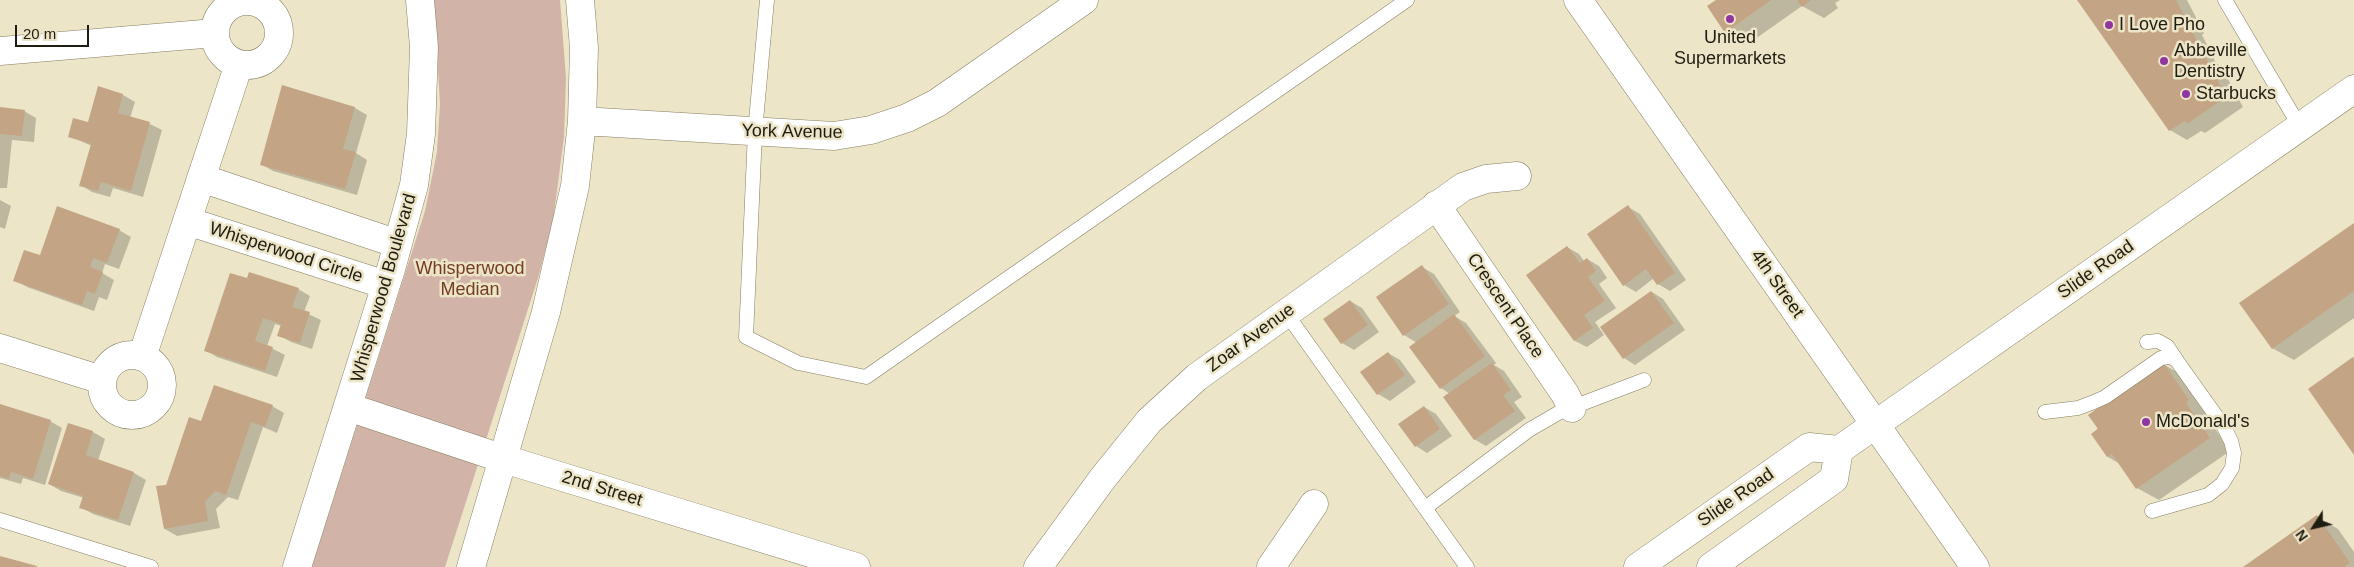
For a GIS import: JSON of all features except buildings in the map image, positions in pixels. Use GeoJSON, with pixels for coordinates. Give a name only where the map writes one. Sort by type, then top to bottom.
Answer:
{"type":"FeatureCollection","features":[{"type":"Feature","properties":{"kind":"street","name":"Whisperwood Boulevard"},"geometry":{"type":"LineString","coordinates":[[297,567],[386,284],[414,185],[421,134],[424,47],[420,0]]}},
{"type":"Feature","properties":{"kind":"street"},"geometry":{"type":"LineString","coordinates":[[471,567],[546,312],[573,196],[582,120],[584,48],[580,0]]}},
{"type":"Feature","properties":{"kind":"street","name":"York Avenue"},"geometry":{"type":"LineString","coordinates":[[582,120],[834,136],[871,130],[908,118],[937,104],[1084,0]]}},
{"type":"Feature","properties":{"kind":"street","name":"4th Street"},"geometry":{"type":"LineString","coordinates":[[1578,0],[1975,567]]}},
{"type":"Feature","properties":{"kind":"street"},"geometry":{"type":"LineString","coordinates":[[250,1],[260,4],[269,10],[279,28],[279,39],[275,49],[268,58],[259,63],[239,64],[230,60],[222,52],[215,33],[222,14],[239,2],[250,1]]}},
{"type":"Feature","properties":{"kind":"street"},"geometry":{"type":"LineString","coordinates":[[0,51],[215,33]]}},
{"type":"Feature","properties":{"kind":"street","name":"Whisperwood Circle"},"geometry":{"type":"LineString","coordinates":[[142,357],[239,64]]}},
{"type":"Feature","properties":{"kind":"street","name":"Slide Road"},"geometry":{"type":"LineString","coordinates":[[1638,567],[1809,447],[1839,450],[2354,89]]}},
{"type":"Feature","properties":{"kind":"street","name":"Zoar Avenue"},"geometry":{"type":"LineString","coordinates":[[1038,567],[1103,478],[1149,422],[1197,377],[1463,187],[1486,179],[1517,176]]}},
{"type":"Feature","properties":{"kind":"street"},"geometry":{"type":"LineString","coordinates":[[201,178],[398,244]]}},
{"type":"Feature","properties":{"kind":"street","name":"Crescent Place"},"geometry":{"type":"LineString","coordinates":[[1436,205],[1566,394],[1572,408]]}},
{"type":"Feature","properties":{"kind":"street","name":"Whisperwood Circle"},"geometry":{"type":"LineString","coordinates":[[187,221],[386,284]]}},
{"type":"Feature","properties":{"kind":"street"},"geometry":{"type":"LineString","coordinates":[[0,348],[102,380]]}},
{"type":"Feature","properties":{"kind":"street"},"geometry":{"type":"LineString","coordinates":[[130,355],[142,357],[156,368],[161,376],[160,396],[149,411],[130,416],[120,414],[105,400],[102,380],[105,371],[120,357],[130,355]]}},
{"type":"Feature","properties":{"kind":"street","name":"2nd Street"},"geometry":{"type":"LineString","coordinates":[[348,407],[504,459],[856,567]]}},
{"type":"Feature","properties":{"kind":"street"},"geometry":{"type":"LineString","coordinates":[[1712,567],[1834,479],[1839,450]]}},
{"type":"Feature","properties":{"kind":"street"},"geometry":{"type":"LineString","coordinates":[[1271,567],[1314,504]]}},
{"type":"Feature","properties":{"kind":"lane"},"geometry":{"type":"LineString","coordinates":[[767,0],[755,132],[746,337],[798,363],[866,377],[1407,0]]}},
{"type":"Feature","properties":{"kind":"lane"},"geometry":{"type":"LineString","coordinates":[[2225,0],[2300,127]]}},
{"type":"Feature","properties":{"kind":"lane"},"geometry":{"type":"LineString","coordinates":[[1286,313],[1467,567]]}},
{"type":"Feature","properties":{"kind":"lane"},"geometry":{"type":"LineString","coordinates":[[2147,342],[2158,341],[2167,346],[2224,427],[2231,441],[2234,453],[2232,468],[2222,484],[2208,495],[2152,511]]}},
{"type":"Feature","properties":{"kind":"lane"},"geometry":{"type":"LineString","coordinates":[[2045,412],[2078,408],[2106,397],[2161,358],[2171,357],[2177,361]]}},
{"type":"Feature","properties":{"kind":"lane"},"geometry":{"type":"LineString","coordinates":[[1425,508],[1529,430],[1572,408],[1644,380]]}},
{"type":"Feature","properties":{"kind":"lane"},"geometry":{"type":"LineString","coordinates":[[0,520],[151,567]]}},
{"type":"Feature","properties":{"kind":"green space","name":"Whisperwood Median"},"geometry":{"type":"Polygon","coordinates":[[[434,0],[560,0],[566,78],[564,137],[553,221],[538,278],[445,567],[312,567],[425,211],[437,152],[440,104],[434,0]]]}},
{"type":"Feature","properties":{"kind":"place","name":"United Supermarkets"},"geometry":{"type":"Point","coordinates":[1730,19]}},
{"type":"Feature","properties":{"kind":"place","name":"I Love Pho"},"geometry":{"type":"Point","coordinates":[2109,25]}},
{"type":"Feature","properties":{"kind":"place","name":"Abbeville Dentistry"},"geometry":{"type":"Point","coordinates":[2164,61]}},
{"type":"Feature","properties":{"kind":"place","name":"Starbucks"},"geometry":{"type":"Point","coordinates":[2186,94]}},
{"type":"Feature","properties":{"kind":"place","name":"McDonald's"},"geometry":{"type":"Point","coordinates":[2146,422]}}]}
